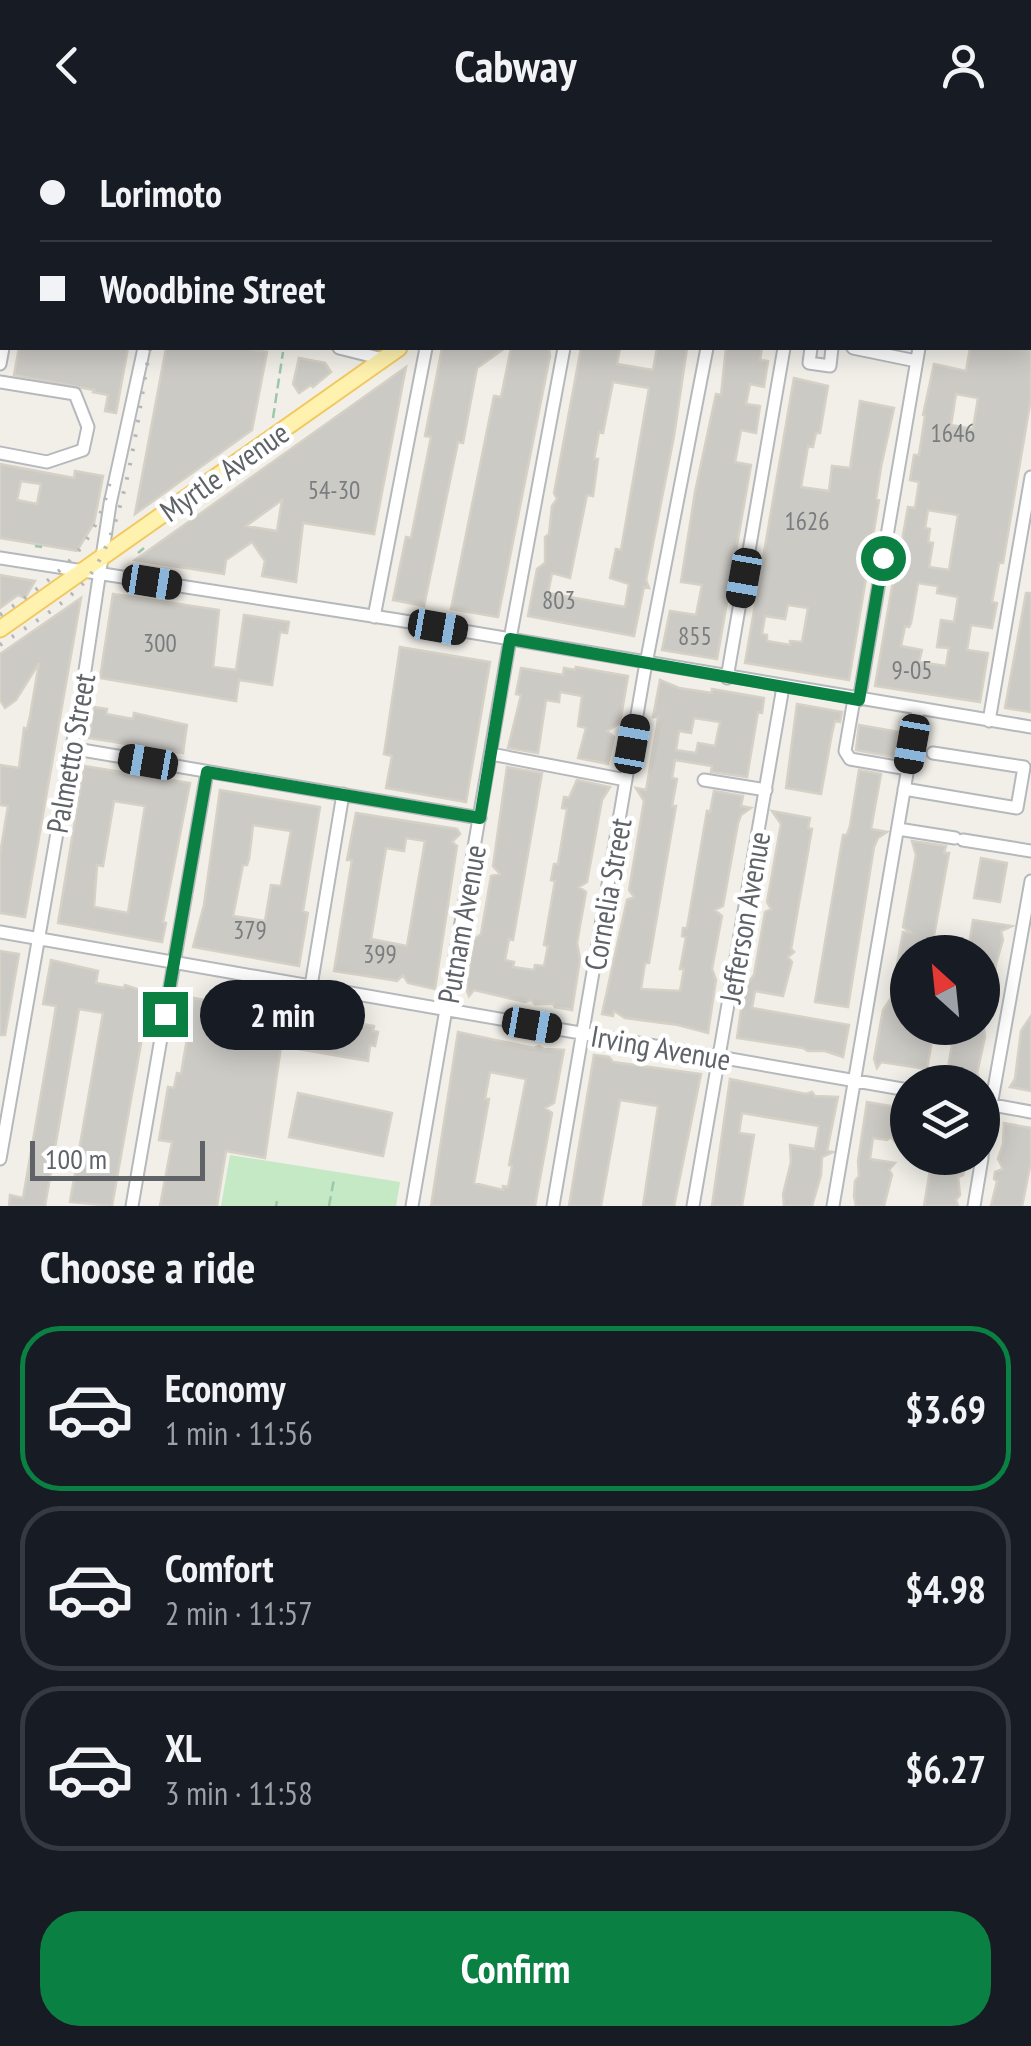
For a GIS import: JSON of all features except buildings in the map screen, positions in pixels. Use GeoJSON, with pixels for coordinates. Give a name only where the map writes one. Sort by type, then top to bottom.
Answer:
{"type":"FeatureCollection","features":[{"type":"Feature","properties":{"kind":"main road","name":"Myrtle Avenue"},"geometry":{"type":"LineString","coordinates":[[0,629],[396,350]]}},
{"type":"Feature","properties":{"kind":"street","name":"Palmetto Street"},"geometry":{"type":"LineString","coordinates":[[0,1159],[110,504],[144,350]]}},
{"type":"Feature","properties":{"kind":"street"},"geometry":{"type":"LineString","coordinates":[[347,350],[383,359]]}},
{"type":"Feature","properties":{"kind":"street"},"geometry":{"type":"LineString","coordinates":[[374,616],[426,350]]}},
{"type":"Feature","properties":{"kind":"street","name":"Putnam Avenue"},"geometry":{"type":"LineString","coordinates":[[412,1206],[564,350]]}},
{"type":"Feature","properties":{"kind":"street","name":"Cornelia Street"},"geometry":{"type":"LineString","coordinates":[[553,1206],[646,662],[707,350]]}},
{"type":"Feature","properties":{"kind":"street"},"geometry":{"type":"LineString","coordinates":[[727,678],[784,350]]}},
{"type":"Feature","properties":{"kind":"street"},"geometry":{"type":"LineString","coordinates":[[811,350],[809,363],[830,366],[832,350]]}},
{"type":"Feature","properties":{"kind":"street"},"geometry":{"type":"LineString","coordinates":[[874,350],[917,354],[845,752],[850,759],[908,769]]}},
{"type":"Feature","properties":{"kind":"street"},"geometry":{"type":"LineString","coordinates":[[0,382],[75,394],[88,426],[83,450],[47,462],[0,453]]}},
{"type":"Feature","properties":{"kind":"street"},"geometry":{"type":"LineString","coordinates":[[989,721],[1031,477]]}},
{"type":"Feature","properties":{"kind":"street"},"geometry":{"type":"LineString","coordinates":[[0,558],[374,616],[1031,727]]}},
{"type":"Feature","properties":{"kind":"street","name":"Jefferson Avenue"},"geometry":{"type":"LineString","coordinates":[[693,1206],[783,687]]}},
{"type":"Feature","properties":{"kind":"street"},"geometry":{"type":"LineString","coordinates":[[833,1206],[918,709]]}},
{"type":"Feature","properties":{"kind":"street"},"geometry":{"type":"LineString","coordinates":[[70,748],[480,818]]}},
{"type":"Feature","properties":{"kind":"street"},"geometry":{"type":"LineString","coordinates":[[904,790],[1017,808],[1026,786],[1024,767],[933,753]]}},
{"type":"Feature","properties":{"kind":"street"},"geometry":{"type":"LineString","coordinates":[[490,754],[626,780]]}},
{"type":"Feature","properties":{"kind":"street"},"geometry":{"type":"LineString","coordinates":[[132,1206],[207,772]]}},
{"type":"Feature","properties":{"kind":"street"},"geometry":{"type":"LineString","coordinates":[[704,780],[766,790]]}},
{"type":"Feature","properties":{"kind":"street"},"geometry":{"type":"LineString","coordinates":[[311,986],[342,794]]}},
{"type":"Feature","properties":{"kind":"street"},"geometry":{"type":"LineString","coordinates":[[898,828],[1031,851]]}},
{"type":"Feature","properties":{"kind":"street"},"geometry":{"type":"LineString","coordinates":[[995,1065],[1031,881]]}},
{"type":"Feature","properties":{"kind":"street","name":"Irving Avenue"},"geometry":{"type":"LineString","coordinates":[[0,932],[890,1087]]}},
{"type":"Feature","properties":{"kind":"street"},"geometry":{"type":"LineString","coordinates":[[1000,1106],[1031,1112]]}},
{"type":"Feature","properties":{"kind":"street"},"geometry":{"type":"LineString","coordinates":[[974,1206],[979,1175]]}},
{"type":"Feature","properties":{"kind":"path"},"geometry":{"type":"LineString","coordinates":[[273,418],[283,352]]}},
{"type":"Feature","properties":{"kind":"path"},"geometry":{"type":"LineString","coordinates":[[35,546],[42,547]]}},
{"type":"Feature","properties":{"kind":"path"},"geometry":{"type":"LineString","coordinates":[[138,553],[144,548]]}},
{"type":"Feature","properties":{"kind":"path"},"geometry":{"type":"LineString","coordinates":[[329,1206],[334,1179]]}},
{"type":"Feature","properties":{"kind":"green space"},"geometry":{"type":"Polygon","coordinates":[[[230,1155],[400,1182],[396,1206],[221,1206],[230,1155]]]}},
{"type":"Feature","properties":{"kind":"railway"},"geometry":{"type":"LineString","coordinates":[[0,645],[68,598],[101,558],[129,469],[150,350]]}},
{"type":"Feature","properties":{"kind":"railway"},"geometry":{"type":"LineString","coordinates":[[0,615],[57,573],[85,542],[105,502],[111,476]]}},
{"type":"Feature","properties":{"kind":"route"},"geometry":{"type":"LineString","coordinates":[[165,1014],[207,772],[480,818],[510,639],[859,700],[883,558]]}}]}
